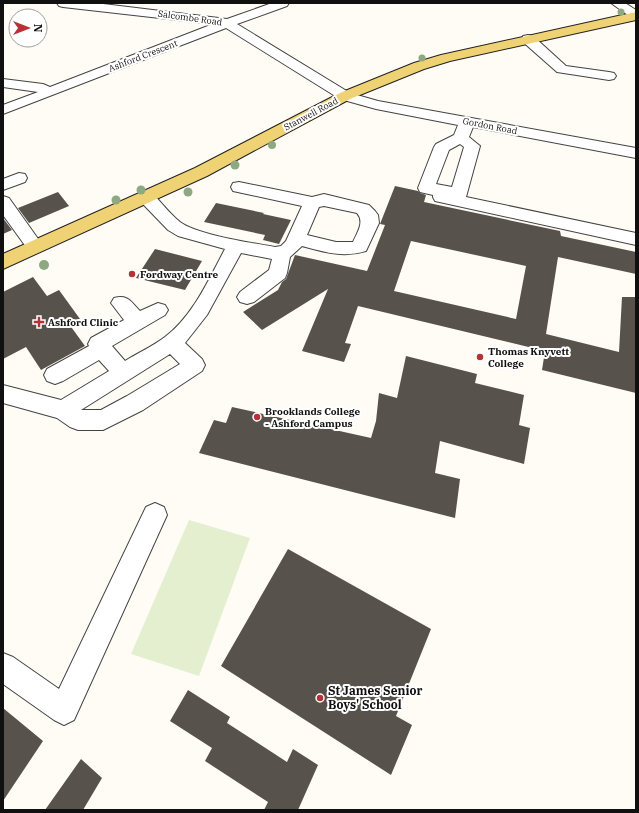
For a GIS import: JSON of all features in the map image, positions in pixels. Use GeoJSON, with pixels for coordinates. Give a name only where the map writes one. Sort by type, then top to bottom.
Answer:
{"type":"FeatureCollection","features":[{"type":"Feature","properties":{"kind":"main road","name":"Stanwell Road"},"geometry":{"type":"LineString","coordinates":[[3,262],[201,172],[345,96],[418,66],[528,39],[636,16]]}},
{"type":"Feature","properties":{"kind":"street","name":"Salcombe Road"},"geometry":{"type":"LineString","coordinates":[[63,3],[212,19],[227,23],[345,96]]}},
{"type":"Feature","properties":{"kind":"street","name":"Ashford Crescent"},"geometry":{"type":"LineString","coordinates":[[3,110],[227,23],[284,3]]}},
{"type":"Feature","properties":{"kind":"street"},"geometry":{"type":"LineString","coordinates":[[617,3],[636,16]]}},
{"type":"Feature","properties":{"kind":"street"},"geometry":{"type":"LineString","coordinates":[[528,39],[562,68],[609,76]]}},
{"type":"Feature","properties":{"kind":"street"},"geometry":{"type":"LineString","coordinates":[[3,82],[43,88],[48,92]]}},
{"type":"Feature","properties":{"kind":"street","name":"Gordon Road"},"geometry":{"type":"LineString","coordinates":[[345,96],[376,105],[636,153]]}},
{"type":"Feature","properties":{"kind":"street"},"geometry":{"type":"LineString","coordinates":[[461,138],[472,146],[459,194],[426,188],[442,147],[461,138],[467,122]]}},
{"type":"Feature","properties":{"kind":"street"},"geometry":{"type":"LineString","coordinates":[[3,185],[19,178]]}},
{"type":"Feature","properties":{"kind":"street"},"geometry":{"type":"LineString","coordinates":[[239,187],[312,203],[324,200],[363,209],[369,215],[370,223],[360,247],[344,249],[297,239]]}},
{"type":"Feature","properties":{"kind":"street"},"geometry":{"type":"LineString","coordinates":[[443,191],[441,197],[636,239]]}},
{"type":"Feature","properties":{"kind":"street"},"geometry":{"type":"LineString","coordinates":[[146,197],[174,226],[184,232],[236,246],[282,252],[286,252],[294,244],[312,203]]}},
{"type":"Feature","properties":{"kind":"street"},"geometry":{"type":"LineString","coordinates":[[3,202],[35,248]]}},
{"type":"Feature","properties":{"kind":"street"},"geometry":{"type":"LineString","coordinates":[[63,410],[172,343],[184,332],[196,318],[236,246]]}},
{"type":"Feature","properties":{"kind":"street"},"geometry":{"type":"LineString","coordinates":[[247,297],[278,273],[282,252]]}},
{"type":"Feature","properties":{"kind":"street"},"geometry":{"type":"LineString","coordinates":[[121,303],[138,322]]}},
{"type":"Feature","properties":{"kind":"street"},"geometry":{"type":"LineString","coordinates":[[123,373],[98,344],[158,310]]}},
{"type":"Feature","properties":{"kind":"street"},"geometry":{"type":"LineString","coordinates":[[3,394],[63,410],[78,420],[103,420],[135,404],[196,365],[172,343]]}},
{"type":"Feature","properties":{"kind":"street"},"geometry":{"type":"LineString","coordinates":[[55,375],[101,349]]}},
{"type":"Feature","properties":{"kind":"street"},"geometry":{"type":"LineString","coordinates":[[3,669],[64,710],[155,515]]}},
{"type":"Feature","properties":{"kind":"green space"},"geometry":{"type":"Polygon","coordinates":[[[189,520],[250,538],[199,676],[131,654],[189,520]]]}},
{"type":"Feature","properties":{"kind":"building"},"geometry":{"type":"Polygon","coordinates":[[[395,186],[418,191],[426,195],[424,202],[560,231],[561,236],[636,252],[636,274],[558,257],[546,334],[619,352],[622,297],[636,297],[636,393],[542,370],[545,351],[358,306],[345,343],[351,344],[344,362],[302,351],[328,289],[262,330],[243,312],[278,290],[282,282],[286,279],[295,255],[367,271],[385,225],[380,224],[395,186]],[[411,241],[394,291],[516,319],[526,266],[411,241]]]}},
{"type":"Feature","properties":{"kind":"building"},"geometry":{"type":"Polygon","coordinates":[[[58,192],[69,206],[29,223],[18,208],[58,192]]]}},
{"type":"Feature","properties":{"kind":"building"},"geometry":{"type":"Polygon","coordinates":[[[216,203],[291,220],[279,244],[263,240],[265,235],[204,222],[216,203]]]}},
{"type":"Feature","properties":{"kind":"building"},"geometry":{"type":"Polygon","coordinates":[[[3,218],[12,230],[3,234],[3,218]]]}},
{"type":"Feature","properties":{"kind":"building"},"geometry":{"type":"Polygon","coordinates":[[[155,249],[202,261],[185,290],[136,278],[155,249]]]}},
{"type":"Feature","properties":{"kind":"building","name":"Ashford Clinic"},"geometry":{"type":"Polygon","coordinates":[[[33,277],[47,296],[59,290],[80,319],[69,324],[85,346],[41,370],[26,347],[3,359],[3,292],[33,277]]]}},
{"type":"Feature","properties":{"kind":"building"},"geometry":{"type":"Polygon","coordinates":[[[406,356],[477,374],[475,383],[524,395],[519,425],[530,428],[524,464],[440,441],[435,473],[460,479],[455,518],[199,453],[214,420],[226,423],[232,407],[371,438],[376,421],[379,393],[397,398],[406,356]]]}},
{"type":"Feature","properties":{"kind":"building"},"geometry":{"type":"Polygon","coordinates":[[[288,549],[431,629],[396,716],[412,725],[391,775],[221,666],[288,549]]]}},
{"type":"Feature","properties":{"kind":"building"},"geometry":{"type":"Polygon","coordinates":[[[188,690],[230,717],[227,723],[287,762],[293,749],[318,765],[298,810],[264,810],[268,802],[205,761],[212,748],[170,721],[188,690]]]}},
{"type":"Feature","properties":{"kind":"building"},"geometry":{"type":"Polygon","coordinates":[[[3,708],[43,741],[3,801],[3,708]]]}},
{"type":"Feature","properties":{"kind":"building"},"geometry":{"type":"Polygon","coordinates":[[[81,759],[102,778],[83,810],[45,810],[81,759]]]}},
{"type":"Feature","properties":{"kind":"place","name":"Fordway Centre"},"geometry":{"type":"Point","coordinates":[132,274]}},
{"type":"Feature","properties":{"kind":"place","name":"Ashford Clinic"},"geometry":{"type":"Point","coordinates":[39,322]}},
{"type":"Feature","properties":{"kind":"place","name":"Thomas Knyvett College"},"geometry":{"type":"Point","coordinates":[480,357]}},
{"type":"Feature","properties":{"kind":"place","name":"Brooklands College - Ashford Campus"},"geometry":{"type":"Point","coordinates":[257,417]}},
{"type":"Feature","properties":{"kind":"place","name":"St James Senior Boys' School"},"geometry":{"type":"Point","coordinates":[320,698]}}]}
